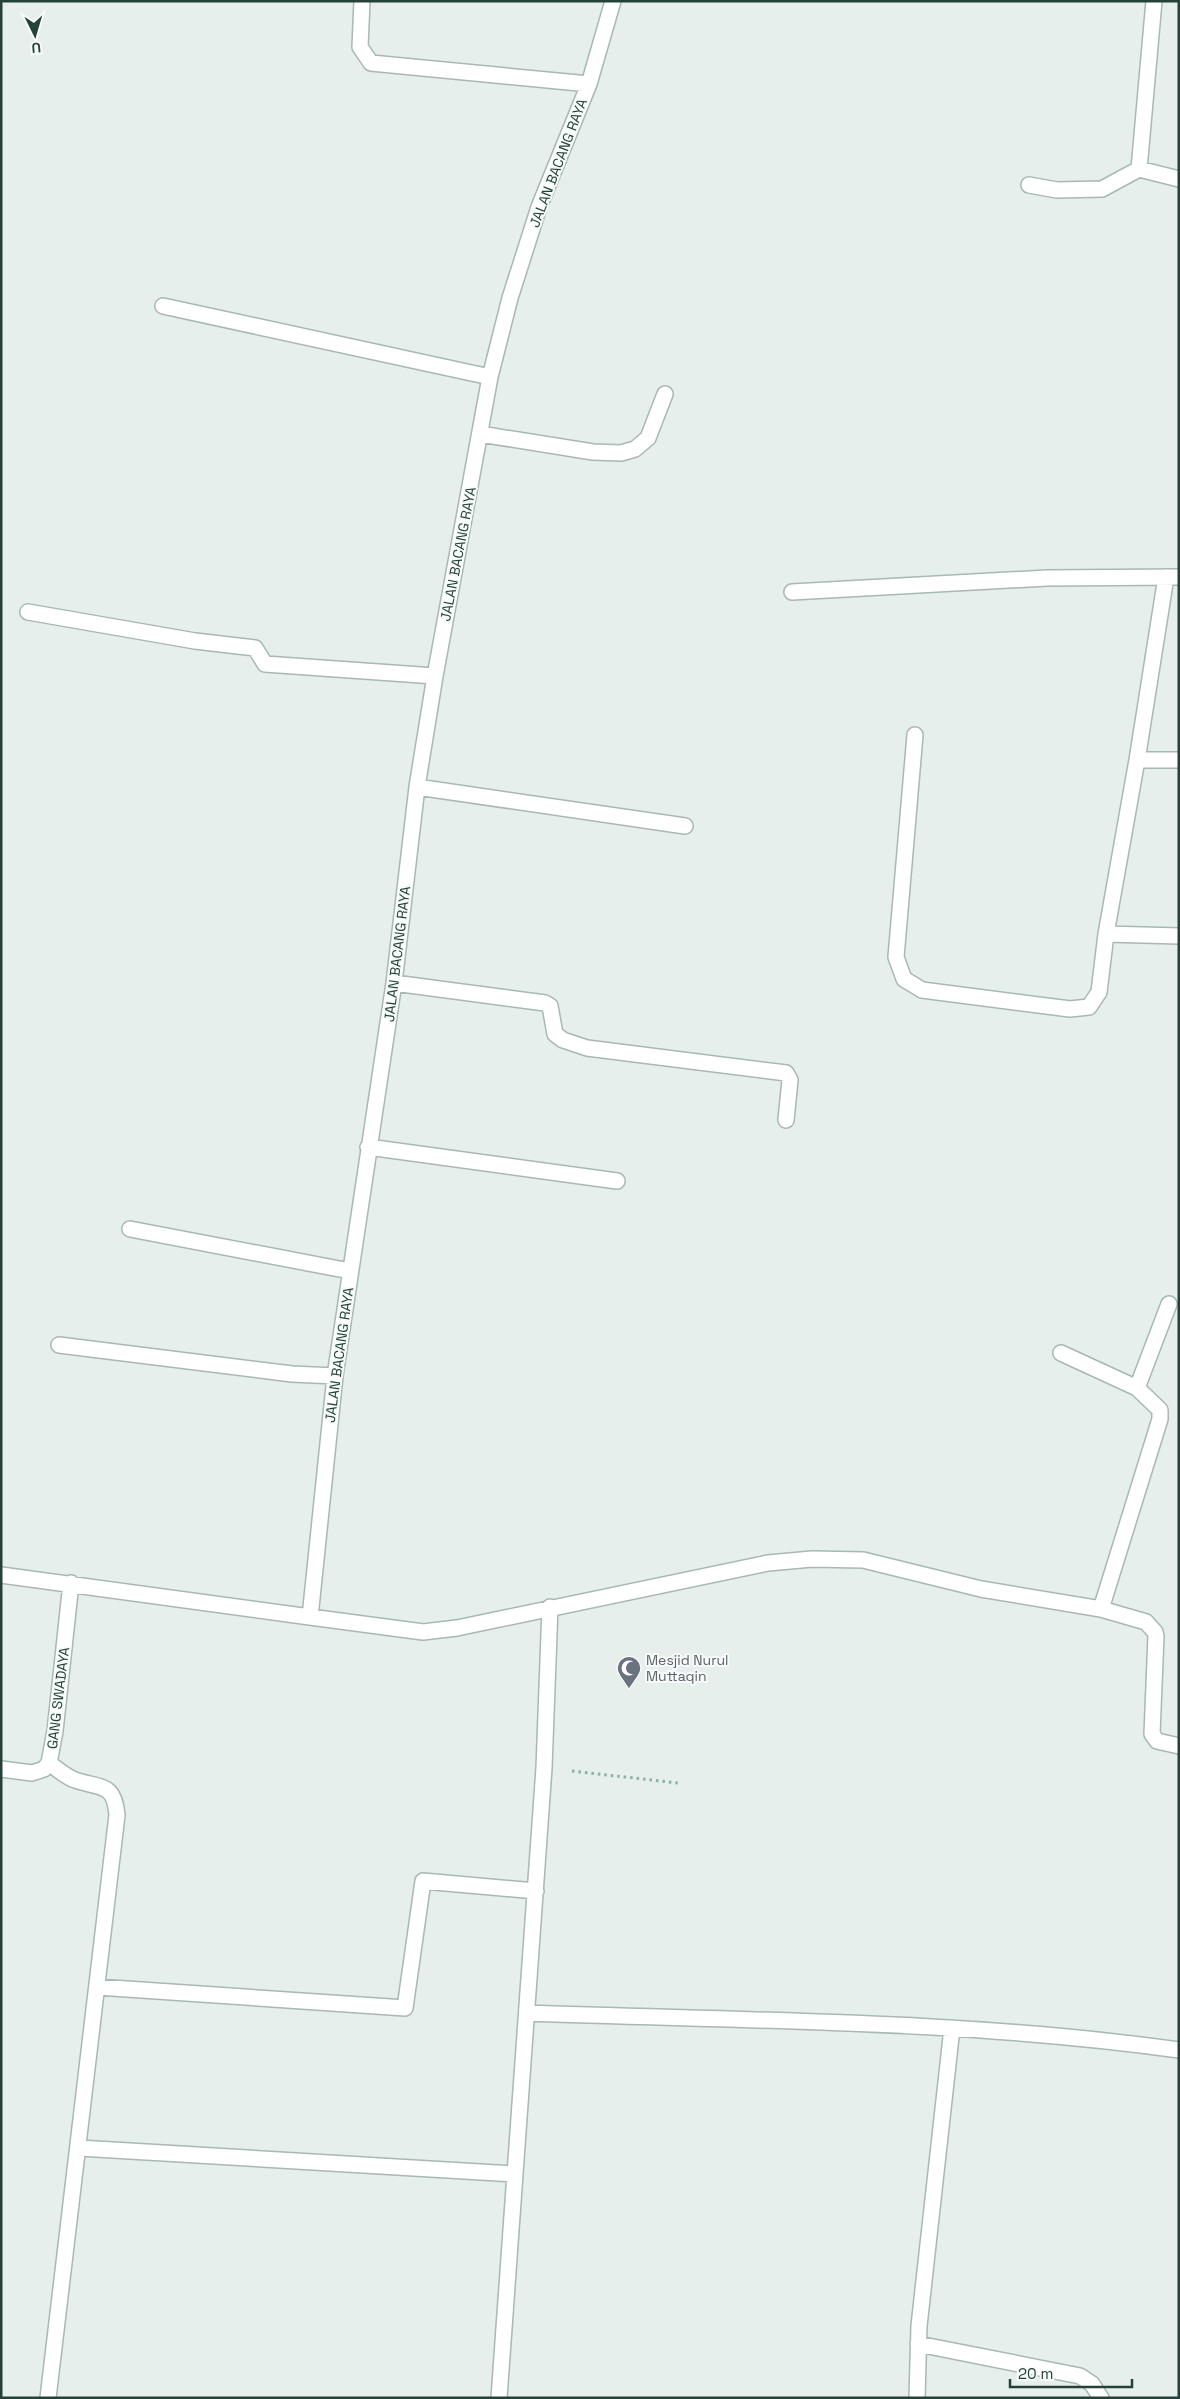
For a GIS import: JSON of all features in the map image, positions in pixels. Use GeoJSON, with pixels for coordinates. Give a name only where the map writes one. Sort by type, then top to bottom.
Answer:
{"type":"FeatureCollection","features":[{"type":"Feature","properties":{"kind":"street"},"geometry":{"type":"LineString","coordinates":[[362,1],[360,47],[371,63],[589,84]]}},
{"type":"Feature","properties":{"kind":"street","name":"JALAN BACANG RAYA"},"geometry":{"type":"LineString","coordinates":[[310,1617],[335,1376],[394,983],[417,787],[435,676],[490,377],[510,298],[539,207],[589,84],[613,1]]}},
{"type":"Feature","properties":{"kind":"street"},"geometry":{"type":"LineString","coordinates":[[1138,169],[1154,1]]}},
{"type":"Feature","properties":{"kind":"street"},"geometry":{"type":"LineString","coordinates":[[1029,185],[1057,190],[1102,190],[1138,169],[1179,179]]}},
{"type":"Feature","properties":{"kind":"street"},"geometry":{"type":"LineString","coordinates":[[164,306],[490,377]]}},
{"type":"Feature","properties":{"kind":"street"},"geometry":{"type":"LineString","coordinates":[[480,434],[593,452],[621,453],[635,449],[648,438],[665,394]]}},
{"type":"Feature","properties":{"kind":"street"},"geometry":{"type":"LineString","coordinates":[[792,592],[1047,578],[1172,577],[1106,934],[1099,992],[1089,1007],[1070,1009],[922,990],[904,979],[896,957],[915,735]]}},
{"type":"Feature","properties":{"kind":"street"},"geometry":{"type":"LineString","coordinates":[[28,612],[195,641],[255,648],[265,664],[435,676]]}},
{"type":"Feature","properties":{"kind":"street"},"geometry":{"type":"LineString","coordinates":[[1137,760],[1179,760]]}},
{"type":"Feature","properties":{"kind":"street"},"geometry":{"type":"LineString","coordinates":[[417,787],[685,826]]}},
{"type":"Feature","properties":{"kind":"street"},"geometry":{"type":"LineString","coordinates":[[1106,934],[1179,936]]}},
{"type":"Feature","properties":{"kind":"street"},"geometry":{"type":"LineString","coordinates":[[394,983],[545,1003],[550,1006],[556,1034],[564,1040],[587,1048],[786,1073],[790,1080],[786,1120]]}},
{"type":"Feature","properties":{"kind":"street"},"geometry":{"type":"LineString","coordinates":[[368,1147],[617,1181]]}},
{"type":"Feature","properties":{"kind":"street"},"geometry":{"type":"LineString","coordinates":[[130,1229],[350,1271]]}},
{"type":"Feature","properties":{"kind":"street"},"geometry":{"type":"LineString","coordinates":[[1137,1388],[1169,1304]]}},
{"type":"Feature","properties":{"kind":"street"},"geometry":{"type":"LineString","coordinates":[[59,1345],[292,1374],[335,1376]]}},
{"type":"Feature","properties":{"kind":"street"},"geometry":{"type":"LineString","coordinates":[[1061,1354],[1137,1388],[1160,1410],[1160,1419],[1101,1608]]}},
{"type":"Feature","properties":{"kind":"street"},"geometry":{"type":"LineString","coordinates":[[1,1575],[423,1632],[456,1628],[768,1563],[812,1559],[863,1560],[981,1589],[1101,1608],[1146,1622],[1155,1632],[1152,1734],[1157,1742],[1179,1746]]}},
{"type":"Feature","properties":{"kind":"street","name":"GANG SWADAYA"},"geometry":{"type":"LineString","coordinates":[[1,1770],[32,1773],[44,1769],[49,1763],[55,1732],[71,1583]]}},
{"type":"Feature","properties":{"kind":"street"},"geometry":{"type":"LineString","coordinates":[[498,2398],[536,1891],[544,1768],[550,1607]]}},
{"type":"Feature","properties":{"kind":"street"},"geometry":{"type":"LineString","coordinates":[[48,2398],[117,1815],[116,1802],[112,1792],[103,1786],[72,1779],[49,1763]]}},
{"type":"Feature","properties":{"kind":"street"},"geometry":{"type":"LineString","coordinates":[[98,1987],[405,2008],[423,1881],[536,1891]]}},
{"type":"Feature","properties":{"kind":"street"},"geometry":{"type":"LineString","coordinates":[[527,2014],[952,2028],[1137,2044],[1179,2050]]}},
{"type":"Feature","properties":{"kind":"street"},"geometry":{"type":"LineString","coordinates":[[917,2398],[918,2344],[952,2028]]}},
{"type":"Feature","properties":{"kind":"street"},"geometry":{"type":"LineString","coordinates":[[79,2148],[515,2174]]}},
{"type":"Feature","properties":{"kind":"street"},"geometry":{"type":"LineString","coordinates":[[918,2344],[1080,2376],[1092,2384],[1101,2398]]}},
{"type":"Feature","properties":{"kind":"path"},"geometry":{"type":"LineString","coordinates":[[544,1768],[678,1783]]}},
{"type":"Feature","properties":{"kind":"place","name":"Mesjid Nurul Muttaqin"},"geometry":{"type":"Point","coordinates":[629,1689]}}]}
